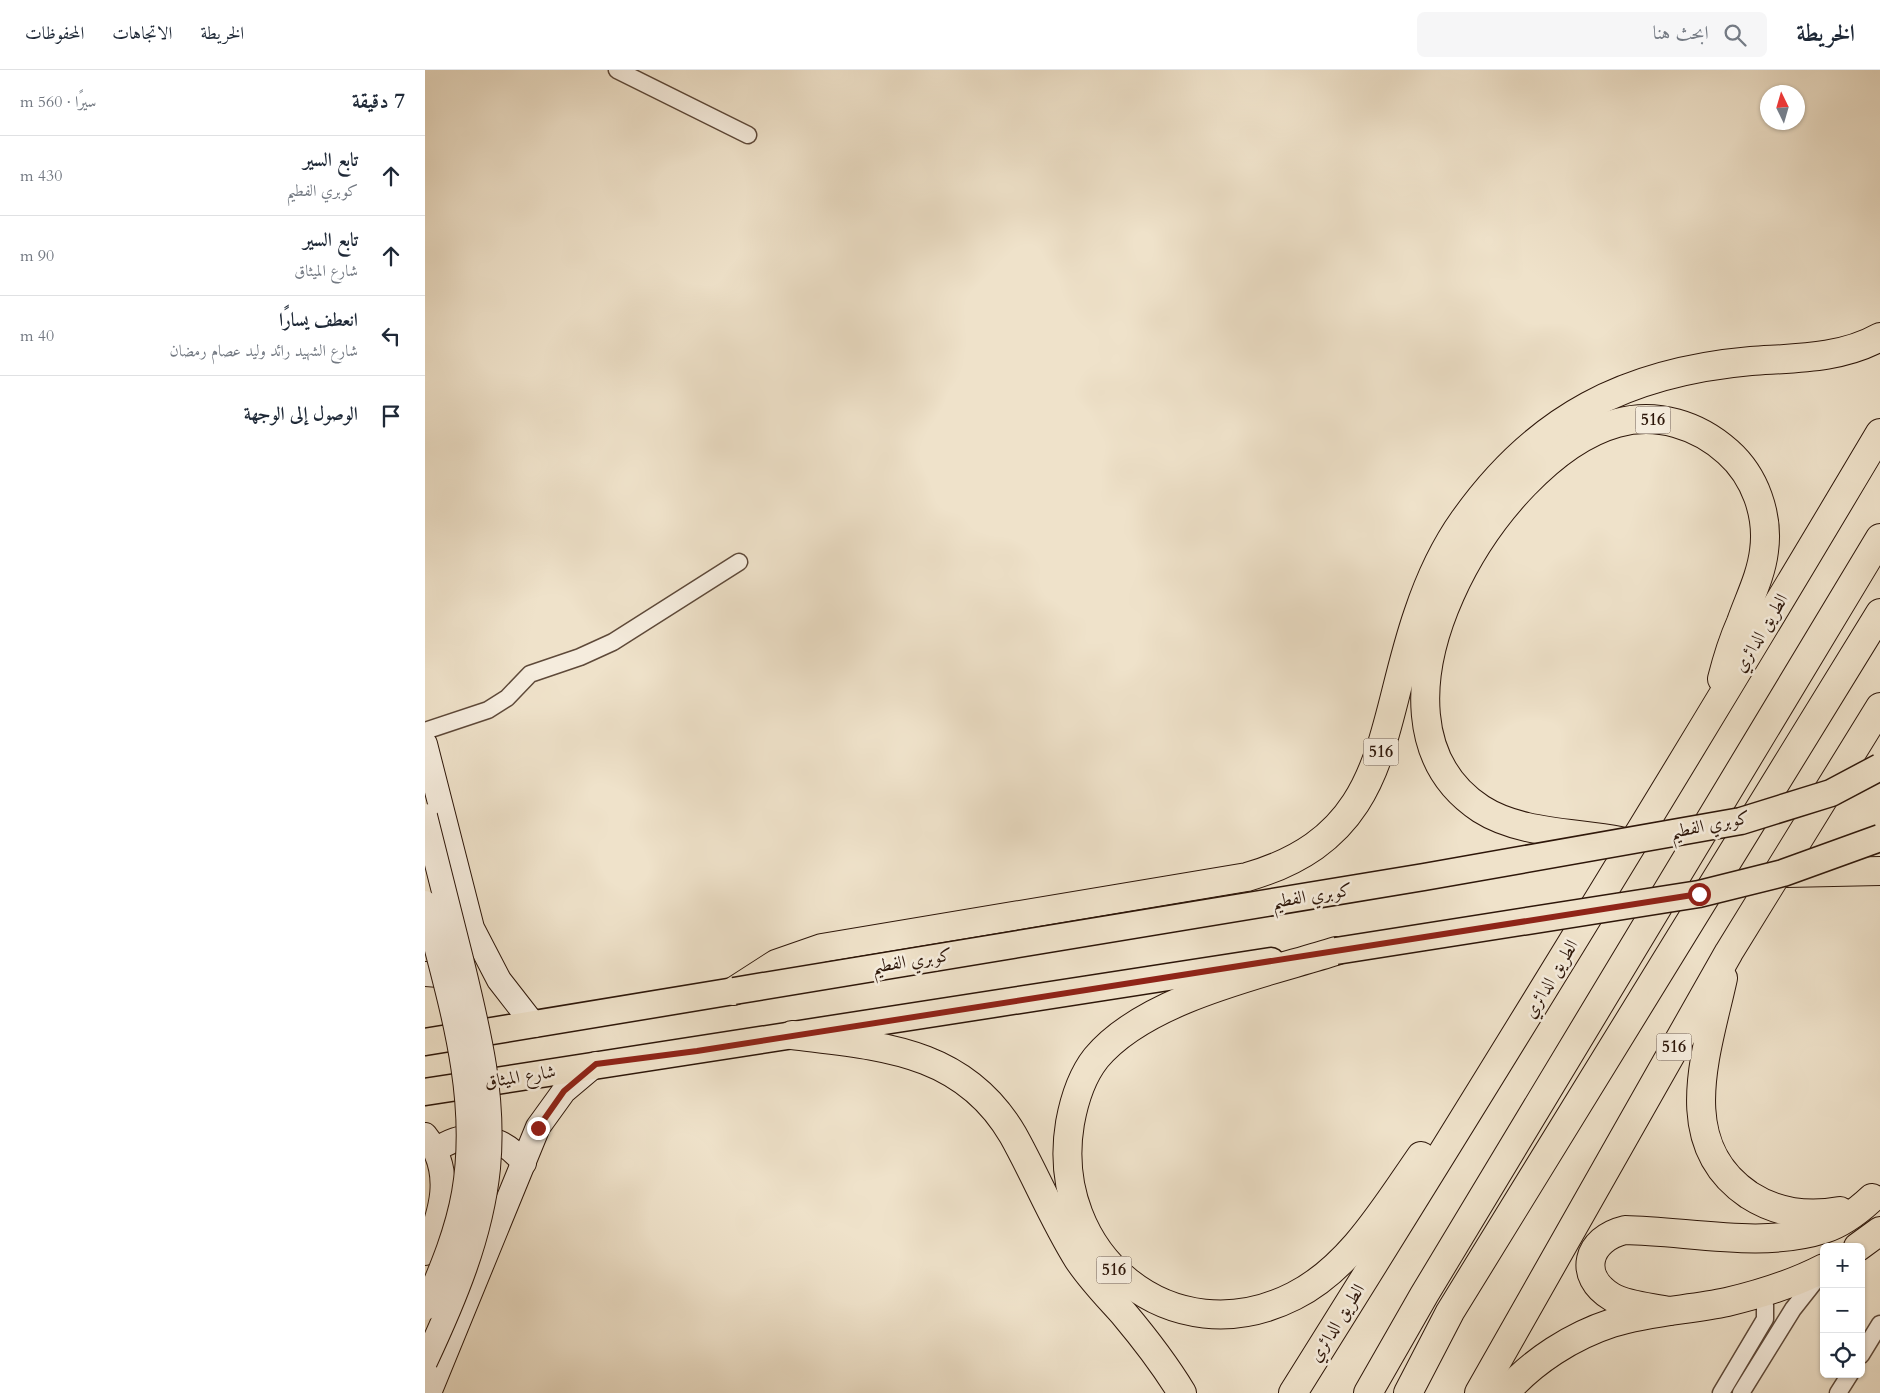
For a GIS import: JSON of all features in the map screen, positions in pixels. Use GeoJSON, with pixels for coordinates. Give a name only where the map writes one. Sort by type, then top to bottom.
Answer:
{"type":"FeatureCollection","features":[{"type":"Feature","properties":{"kind":"highway","name":"516"},"geometry":{"type":"LineString","coordinates":[[734,991],[776,964],[823,948],[1247,877],[1287,863],[1327,837],[1346,817],[1361,797],[1382,750],[1417,615],[1431,579],[1448,546],[1480,500],[1505,470],[1528,448],[1581,409],[1612,393],[1645,381],[1709,366],[1830,354],[1852,350],[1880,337]]}},
{"type":"Feature","properties":{"kind":"highway","name":"516"},"geometry":{"type":"LineString","coordinates":[[1620,841],[1521,826],[1493,816],[1463,795],[1448,778],[1437,759],[1429,738],[1424,716],[1427,672],[1435,636],[1448,596],[1470,555],[1499,512],[1525,485],[1574,443],[1595,430],[1619,422],[1636,420],[1670,421],[1694,429],[1716,441],[1735,458],[1750,479],[1760,502],[1765,527],[1765,552],[1730,652],[1713,714]]}},
{"type":"Feature","properties":{"kind":"highway","name":"الطريق الدائري"},"geometry":{"type":"LineString","coordinates":[[1293,1393],[1494,1072],[1713,714],[1880,433]]}},
{"type":"Feature","properties":{"kind":"highway"},"geometry":{"type":"LineString","coordinates":[[1368,1393],[1424,1295],[1880,538]]}},
{"type":"Feature","properties":{"kind":"highway"},"geometry":{"type":"LineString","coordinates":[[1408,1393],[1450,1312],[1880,613]]}},
{"type":"Feature","properties":{"kind":"highway","name":"516"},"geometry":{"type":"LineString","coordinates":[[1479,1393],[1595,1184],[1729,952],[1880,707]]}},
{"type":"Feature","properties":{"kind":"highway"},"geometry":{"type":"LineString","coordinates":[[1783,873],[1880,871]]}},
{"type":"Feature","properties":{"kind":"highway","name":"516"},"geometry":{"type":"LineString","coordinates":[[1336,951],[1176,1003],[1133,1026],[1096,1059],[1083,1080],[1075,1099],[1067,1142],[1067,1173],[1072,1201],[1082,1224],[1107,1262],[1123,1279],[1160,1301],[1177,1308],[1201,1313],[1225,1315],[1266,1308],[1294,1296],[1333,1268],[1353,1247],[1377,1218],[1429,1145],[1494,1072]]}},
{"type":"Feature","properties":{"kind":"highway","name":"516"},"geometry":{"type":"LineString","coordinates":[[1729,952],[1706,1057],[1701,1093],[1705,1137],[1717,1165],[1739,1188],[1755,1199],[1776,1209],[1795,1213],[1826,1214],[1843,1210],[1876,1195]]}},
{"type":"Feature","properties":{"kind":"highway","name":"516"},"geometry":{"type":"LineString","coordinates":[[792,1035],[904,1051],[951,1072],[967,1083],[985,1100],[1012,1134],[1064,1237],[1081,1264],[1156,1354],[1182,1393]]}},
{"type":"Feature","properties":{"kind":"highway"},"geometry":{"type":"LineString","coordinates":[[1669,1311],[1612,1297],[1602,1288],[1591,1271],[1593,1251],[1600,1241],[1611,1233],[1625,1230],[1741,1238],[1805,1233],[1837,1224],[1856,1212],[1876,1195]]}},
{"type":"Feature","properties":{"kind":"highway"},"geometry":{"type":"LineString","coordinates":[[1864,1243],[1880,1231]]}},
{"type":"Feature","properties":{"kind":"highway"},"geometry":{"type":"LineString","coordinates":[[1505,1393],[1540,1360],[1588,1333],[1613,1323],[1669,1311],[1727,1302],[1792,1283],[1820,1271]]}},
{"type":"Feature","properties":{"kind":"main road"},"geometry":{"type":"LineString","coordinates":[[425,744],[465,909],[479,946],[499,980],[534,1025]]}},
{"type":"Feature","properties":{"kind":"main road","name":"كوبري الفطيم"},"geometry":{"type":"LineString","coordinates":[[734,991],[1424,877],[1741,821],[1831,793],[1880,767]]}},
{"type":"Feature","properties":{"kind":"main road"},"geometry":{"type":"LineString","coordinates":[[425,816],[482,1048],[490,1119],[487,1170],[477,1225],[461,1279],[425,1362]]}},
{"type":"Feature","properties":{"kind":"main road"},"geometry":{"type":"LineString","coordinates":[[792,1035],[1699,894],[1783,873],[1880,838]]}},
{"type":"Feature","properties":{"kind":"main road"},"geometry":{"type":"LineString","coordinates":[[425,903],[462,1056],[468,1102],[469,1139],[465,1185],[457,1222],[449,1248],[425,1308]]}},
{"type":"Feature","properties":{"kind":"main road"},"geometry":{"type":"LineString","coordinates":[[425,974],[439,975],[456,970],[470,960],[479,946]]}},
{"type":"Feature","properties":{"kind":"main road"},"geometry":{"type":"LineString","coordinates":[[425,1042],[734,991]]}},
{"type":"Feature","properties":{"kind":"main road","name":"شارع الميثاق"},"geometry":{"type":"LineString","coordinates":[[425,1092],[792,1035]]}},
{"type":"Feature","properties":{"kind":"main road"},"geometry":{"type":"LineString","coordinates":[[429,1393],[538,1128],[554,1102],[574,1081],[596,1064]]}},
{"type":"Feature","properties":{"kind":"main road"},"geometry":{"type":"LineString","coordinates":[[425,1253],[438,1214],[443,1184],[443,1169],[431,1142],[480,1136],[500,1142],[524,1163]]}},
{"type":"Feature","properties":{"kind":"street"},"geometry":{"type":"LineString","coordinates":[[617,70],[748,135]]}},
{"type":"Feature","properties":{"kind":"street"},"geometry":{"type":"LineString","coordinates":[[425,730],[488,710],[507,698],[530,674],[580,657],[613,642],[739,562]]}},
{"type":"Feature","properties":{"kind":"street"},"geometry":{"type":"LineString","coordinates":[[1734,1372],[1745,1387],[1793,1309],[1820,1274]]}},
{"type":"Feature","properties":{"kind":"street"},"geometry":{"type":"LineString","coordinates":[[1721,1393],[1765,1319],[1765,1305],[1755,1294]]}},
{"type":"Feature","properties":{"kind":"street"},"geometry":{"type":"LineString","coordinates":[[1865,1348],[1880,1324]]}},
{"type":"Feature","properties":{"kind":"street"},"geometry":{"type":"LineString","coordinates":[[1838,1393],[1847,1378]]}},
{"type":"Feature","properties":{"kind":"route"},"geometry":{"type":"LineString","coordinates":[[538,1128],[554,1102],[574,1081],[596,1064],[697,1051],[1699,894]]}}]}
